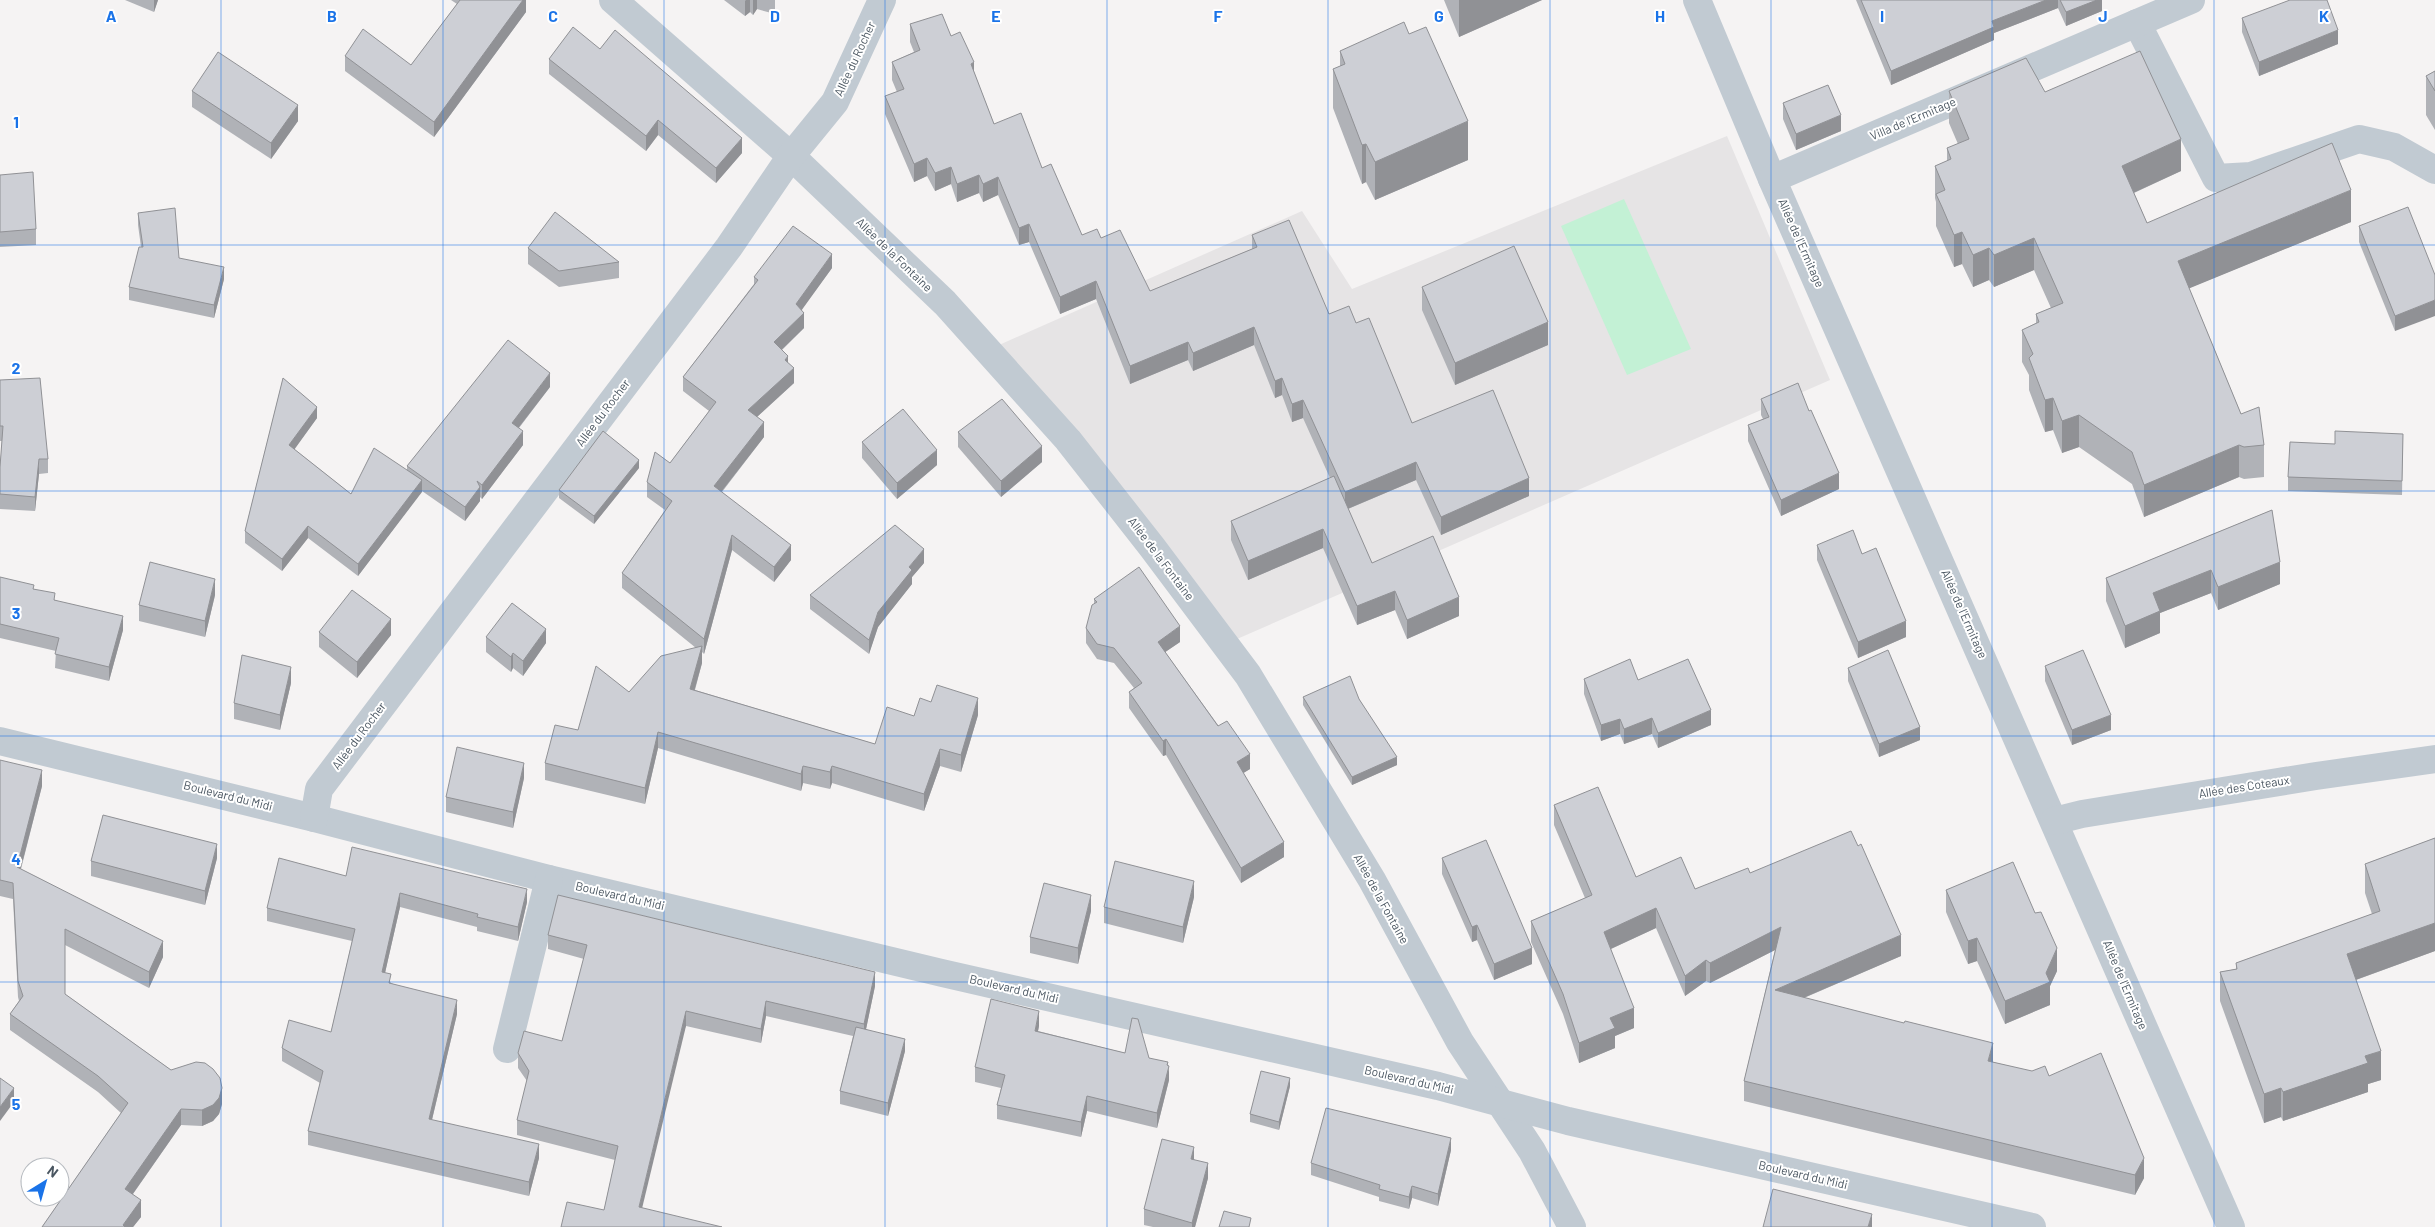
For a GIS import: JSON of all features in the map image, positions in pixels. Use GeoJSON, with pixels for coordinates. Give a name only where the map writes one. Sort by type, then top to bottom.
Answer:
{"type":"FeatureCollection","features":[{"type":"Feature","properties":{"kind":"street","name":"Allée de la Fontaine"},"geometry":{"type":"LineString","coordinates":[[612,0],[791,156],[944,303],[1068,440],[1158,554],[1248,675],[1372,880],[1460,1042],[1532,1151],[1572,1227]]}},
{"type":"Feature","properties":{"kind":"street","name":"Allée du Rocher"},"geometry":{"type":"LineString","coordinates":[[314,818],[319,789],[728,247],[791,156],[835,102],[882,0]]}},
{"type":"Feature","properties":{"kind":"street","name":"Allée de l'Ermitage"},"geometry":{"type":"LineString","coordinates":[[1697,0],[1772,179],[2231,1227]]}},
{"type":"Feature","properties":{"kind":"street","name":"Villa de l'Ermitage"},"geometry":{"type":"LineString","coordinates":[[1772,179],[2192,0]]}},
{"type":"Feature","properties":{"kind":"street"},"geometry":{"type":"LineString","coordinates":[[2137,24],[2216,178],[2251,176],[2359,139],[2394,147],[2435,170]]}},
{"type":"Feature","properties":{"kind":"street","name":"Boulevard du Midi"},"geometry":{"type":"LineString","coordinates":[[0,741],[314,818],[549,879],[942,973],[1499,1101],[1568,1121],[2032,1227]]}},
{"type":"Feature","properties":{"kind":"street","name":"Allée des Coteaux"},"geometry":{"type":"LineString","coordinates":[[2054,821],[2082,814],[2306,777],[2435,759]]}},
{"type":"Feature","properties":{"kind":"street"},"geometry":{"type":"LineString","coordinates":[[506,1049],[549,879]]}},
{"type":"Feature","properties":{"kind":"shaded area"},"geometry":{"type":"Polygon","coordinates":[[[1727,136],[1830,380],[1237,639],[999,345],[1302,211],[1352,289],[1727,136]]]}},
{"type":"Feature","properties":{"kind":"green space"},"geometry":{"type":"Polygon","coordinates":[[[1624,199],[1691,349],[1627,375],[1561,226],[1624,199]]]}},
{"type":"Feature","properties":{"kind":"building"},"geometry":{"type":"Polygon","coordinates":[[[460,0],[523,0],[434,122],[345,56],[363,29],[411,65],[460,0]]]}},
{"type":"Feature","properties":{"kind":"building"},"geometry":{"type":"Polygon","coordinates":[[[1861,0],[2046,0],[1992,21],[1994,27],[1891,71],[1861,0]]]}},
{"type":"Feature","properties":{"kind":"building"},"geometry":{"type":"Polygon","coordinates":[[[2060,0],[2097,0],[2066,12],[2060,0]]]}},
{"type":"Feature","properties":{"kind":"building"},"geometry":{"type":"Polygon","coordinates":[[[2290,0],[2327,0],[2338,30],[2259,62],[2242,18],[2290,0]]]}},
{"type":"Feature","properties":{"kind":"building"},"geometry":{"type":"Polygon","coordinates":[[[942,14],[951,36],[960,32],[974,62],[971,64],[994,124],[1021,113],[1042,168],[1051,164],[1082,235],[1097,229],[1101,238],[1120,230],[1150,291],[1257,247],[1252,235],[1289,220],[1329,314],[1349,306],[1356,323],[1369,318],[1412,423],[1493,390],[1529,478],[1441,517],[1416,462],[1345,492],[1303,400],[1292,404],[1282,378],[1275,381],[1254,327],[1193,353],[1188,342],[1130,366],[1096,281],[1060,297],[1029,224],[1019,228],[998,177],[983,184],[979,175],[957,184],[951,167],[935,173],[927,158],[914,164],[885,96],[904,89],[892,62],[920,50],[910,24],[942,14]]]}},
{"type":"Feature","properties":{"kind":"building"},"geometry":{"type":"Polygon","coordinates":[[[1404,22],[1409,34],[1426,27],[1468,121],[1375,162],[1366,144],[1362,145],[1333,69],[1345,64],[1340,51],[1404,22]]]}},
{"type":"Feature","properties":{"kind":"building"},"geometry":{"type":"Polygon","coordinates":[[[573,27],[600,49],[615,30],[742,138],[716,168],[658,120],[646,136],[549,59],[573,27]]]}},
{"type":"Feature","properties":{"kind":"building"},"geometry":{"type":"Polygon","coordinates":[[[2140,51],[2181,139],[2122,166],[2147,223],[2332,143],[2351,190],[2178,261],[2241,414],[2259,407],[2264,445],[2244,447],[2239,445],[2144,485],[2132,452],[2079,415],[2062,421],[2053,398],[2045,400],[2029,358],[2033,354],[2022,330],[2039,322],[2036,314],[2063,303],[2034,238],[1994,255],[1989,248],[1973,255],[1962,232],[1954,235],[1936,194],[1945,190],[1935,166],[1951,159],[1947,148],[1969,139],[1949,91],[2026,58],[2045,92],[2140,51]]]}},
{"type":"Feature","properties":{"kind":"building"},"geometry":{"type":"Polygon","coordinates":[[[218,52],[298,105],[271,143],[192,91],[218,52]]]}},
{"type":"Feature","properties":{"kind":"building"},"geometry":{"type":"Polygon","coordinates":[[[2435,71],[2435,91],[2426,76],[2435,71]]]}},
{"type":"Feature","properties":{"kind":"building"},"geometry":{"type":"Polygon","coordinates":[[[1828,85],[1841,115],[1796,134],[1783,103],[1828,85]]]}},
{"type":"Feature","properties":{"kind":"building"},"geometry":{"type":"Polygon","coordinates":[[[33,172],[36,229],[0,232],[0,175],[33,172]]]}},
{"type":"Feature","properties":{"kind":"building"},"geometry":{"type":"Polygon","coordinates":[[[2408,207],[2435,275],[2435,300],[2395,316],[2359,226],[2408,207]]]}},
{"type":"Feature","properties":{"kind":"building"},"geometry":{"type":"Polygon","coordinates":[[[175,208],[179,258],[224,267],[214,305],[129,287],[139,247],[143,247],[138,213],[175,208]]]}},
{"type":"Feature","properties":{"kind":"building"},"geometry":{"type":"Polygon","coordinates":[[[555,212],[619,262],[559,271],[528,248],[555,212]]]}},
{"type":"Feature","properties":{"kind":"building"},"geometry":{"type":"Polygon","coordinates":[[[793,226],[832,254],[796,304],[804,313],[774,342],[788,356],[785,360],[794,368],[748,410],[764,422],[714,486],[791,545],[774,567],[732,535],[704,639],[622,573],[672,501],[647,482],[655,452],[670,463],[716,402],[683,377],[758,280],[754,277],[793,226]]]}},
{"type":"Feature","properties":{"kind":"building"},"geometry":{"type":"Polygon","coordinates":[[[1514,246],[1548,322],[1455,363],[1422,287],[1514,246]]]}},
{"type":"Feature","properties":{"kind":"building"},"geometry":{"type":"Polygon","coordinates":[[[508,340],[550,373],[512,423],[523,431],[482,485],[477,481],[480,487],[465,507],[407,466],[508,340]]]}},
{"type":"Feature","properties":{"kind":"building"},"geometry":{"type":"Polygon","coordinates":[[[40,378],[48,459],[39,459],[35,497],[0,494],[3,426],[0,426],[0,380],[40,378]]]}},
{"type":"Feature","properties":{"kind":"building"},"geometry":{"type":"Polygon","coordinates":[[[283,378],[317,407],[289,445],[351,494],[374,448],[422,480],[358,564],[308,526],[282,559],[245,531],[283,378]]]}},
{"type":"Feature","properties":{"kind":"building"},"geometry":{"type":"Polygon","coordinates":[[[1798,383],[1809,411],[1811,410],[1839,473],[1781,500],[1748,425],[1769,417],[1761,399],[1798,383]]]}},
{"type":"Feature","properties":{"kind":"building"},"geometry":{"type":"Polygon","coordinates":[[[1002,399],[1042,446],[1001,481],[958,432],[1002,399]]]}},
{"type":"Feature","properties":{"kind":"building"},"geometry":{"type":"Polygon","coordinates":[[[903,409],[937,450],[897,483],[862,442],[903,409]]]}},
{"type":"Feature","properties":{"kind":"building"},"geometry":{"type":"Polygon","coordinates":[[[603,431],[639,460],[594,516],[559,490],[603,431]]]}},
{"type":"Feature","properties":{"kind":"building"},"geometry":{"type":"Polygon","coordinates":[[[2335,431],[2403,434],[2402,481],[2288,477],[2290,442],[2335,444],[2335,431]]]}},
{"type":"Feature","properties":{"kind":"building"},"geometry":{"type":"Polygon","coordinates":[[[1334,476],[1372,563],[1433,536],[1459,597],[1407,620],[1395,591],[1357,606],[1323,529],[1248,561],[1231,521],[1334,476]]]}},
{"type":"Feature","properties":{"kind":"building"},"geometry":{"type":"Polygon","coordinates":[[[2272,510],[2280,562],[2218,587],[2211,570],[2153,593],[2160,611],[2125,626],[2106,578],[2272,510]]]}},
{"type":"Feature","properties":{"kind":"building"},"geometry":{"type":"Polygon","coordinates":[[[895,525],[924,549],[909,567],[912,570],[878,612],[869,640],[810,595],[895,525]]]}},
{"type":"Feature","properties":{"kind":"building"},"geometry":{"type":"Polygon","coordinates":[[[1853,530],[1862,554],[1876,548],[1906,621],[1858,642],[1817,545],[1853,530]]]}},
{"type":"Feature","properties":{"kind":"building"},"geometry":{"type":"Polygon","coordinates":[[[150,562],[215,579],[205,621],[139,605],[150,562]]]}},
{"type":"Feature","properties":{"kind":"building"},"geometry":{"type":"Polygon","coordinates":[[[1139,567],[1180,626],[1158,642],[1218,726],[1227,721],[1250,754],[1237,762],[1284,842],[1241,868],[1166,739],[1163,741],[1129,692],[1142,683],[1114,648],[1097,644],[1086,628],[1092,605],[1097,602],[1094,599],[1139,567]]]}},
{"type":"Feature","properties":{"kind":"building"},"geometry":{"type":"Polygon","coordinates":[[[0,577],[34,585],[33,589],[55,593],[54,600],[123,616],[109,667],[55,654],[59,638],[0,624],[0,577]]]}},
{"type":"Feature","properties":{"kind":"building"},"geometry":{"type":"Polygon","coordinates":[[[352,590],[391,619],[357,662],[319,632],[352,590]]]}},
{"type":"Feature","properties":{"kind":"building"},"geometry":{"type":"Polygon","coordinates":[[[512,603],[546,629],[523,661],[513,653],[511,657],[486,637],[512,603]]]}},
{"type":"Feature","properties":{"kind":"building"},"geometry":{"type":"Polygon","coordinates":[[[702,646],[690,689],[875,744],[887,707],[914,716],[920,698],[931,702],[937,685],[978,698],[961,755],[940,749],[924,794],[832,766],[830,772],[803,766],[801,774],[658,732],[645,788],[545,763],[555,725],[578,730],[596,666],[629,692],[661,656],[702,646]]]}},
{"type":"Feature","properties":{"kind":"building"},"geometry":{"type":"Polygon","coordinates":[[[1888,650],[1920,727],[1879,744],[1848,668],[1888,650]]]}},
{"type":"Feature","properties":{"kind":"building"},"geometry":{"type":"Polygon","coordinates":[[[2083,650],[2111,715],[2072,730],[2045,666],[2083,650]]]}},
{"type":"Feature","properties":{"kind":"building"},"geometry":{"type":"Polygon","coordinates":[[[242,655],[291,667],[280,715],[234,703],[242,655]]]}},
{"type":"Feature","properties":{"kind":"building"},"geometry":{"type":"Polygon","coordinates":[[[1630,659],[1638,680],[1688,659],[1711,710],[1658,733],[1652,718],[1624,729],[1620,719],[1601,725],[1584,679],[1630,659]]]}},
{"type":"Feature","properties":{"kind":"building"},"geometry":{"type":"Polygon","coordinates":[[[1350,676],[1359,699],[1397,757],[1352,777],[1303,697],[1350,676]]]}},
{"type":"Feature","properties":{"kind":"building"},"geometry":{"type":"Polygon","coordinates":[[[457,747],[524,763],[513,812],[446,797],[457,747]]]}},
{"type":"Feature","properties":{"kind":"building"},"geometry":{"type":"Polygon","coordinates":[[[0,760],[42,770],[17,867],[163,941],[149,972],[65,929],[65,994],[171,1070],[196,1062],[205,1063],[220,1078],[222,1088],[219,1098],[213,1105],[202,1110],[181,1109],[125,1189],[141,1200],[123,1225],[125,1227],[42,1227],[56,1207],[70,1207],[70,1187],[128,1103],[98,1076],[10,1014],[23,996],[18,981],[13,883],[0,880],[0,760]]]}},
{"type":"Feature","properties":{"kind":"building"},"geometry":{"type":"Polygon","coordinates":[[[1598,787],[1636,877],[1681,857],[1695,889],[1748,868],[1750,873],[1851,831],[1858,846],[1861,844],[1901,935],[1775,990],[1904,1023],[1905,1021],[1993,1043],[1988,1061],[2032,1071],[2045,1066],[2049,1076],[2101,1053],[2144,1158],[2135,1175],[1744,1081],[1781,927],[1710,963],[1706,960],[1685,976],[1656,908],[1604,932],[1634,1008],[1610,1018],[1615,1028],[1579,1043],[1563,994],[1531,921],[1592,895],[1554,805],[1598,787]]]}},
{"type":"Feature","properties":{"kind":"building"},"geometry":{"type":"Polygon","coordinates":[[[103,815],[217,844],[205,891],[91,861],[103,815]]]}},
{"type":"Feature","properties":{"kind":"building"},"geometry":{"type":"Polygon","coordinates":[[[2435,838],[2435,923],[2347,954],[2381,1051],[2365,1056],[2368,1063],[2283,1092],[2281,1088],[2264,1094],[2220,972],[2237,969],[2236,963],[2380,911],[2365,864],[2435,838]]]}},
{"type":"Feature","properties":{"kind":"building"},"geometry":{"type":"Polygon","coordinates":[[[1486,840],[1532,948],[1494,964],[1477,925],[1472,927],[1442,858],[1486,840]]]}},
{"type":"Feature","properties":{"kind":"building"},"geometry":{"type":"Polygon","coordinates":[[[352,847],[527,889],[518,927],[477,917],[478,914],[400,893],[382,972],[391,974],[389,983],[457,1000],[429,1119],[539,1144],[529,1182],[308,1131],[323,1071],[282,1048],[289,1020],[331,1032],[355,929],[267,908],[279,858],[346,876],[352,847]]]}},
{"type":"Feature","properties":{"kind":"building"},"geometry":{"type":"Polygon","coordinates":[[[1115,861],[1194,881],[1183,927],[1104,907],[1115,861]]]}},
{"type":"Feature","properties":{"kind":"building"},"geometry":{"type":"Polygon","coordinates":[[[2013,862],[2035,913],[2041,912],[2057,948],[2046,973],[2050,982],[2005,1001],[1977,938],[1968,941],[1946,890],[2013,862]]]}},
{"type":"Feature","properties":{"kind":"building"},"geometry":{"type":"Polygon","coordinates":[[[1044,883],[1091,895],[1078,948],[1030,937],[1044,883]]]}},
{"type":"Feature","properties":{"kind":"building"},"geometry":{"type":"Polygon","coordinates":[[[558,895],[875,972],[864,1024],[766,1001],[761,1029],[686,1011],[639,1207],[722,1227],[561,1227],[567,1202],[604,1210],[618,1146],[517,1120],[529,1071],[518,1053],[524,1031],[562,1041],[587,945],[548,935],[558,895]]]}},
{"type":"Feature","properties":{"kind":"building"},"geometry":{"type":"Polygon","coordinates":[[[991,999],[1039,1011],[1035,1031],[1125,1053],[1132,1018],[1138,1019],[1149,1058],[1168,1062],[1167,1065],[1169,1066],[1157,1113],[1087,1096],[1081,1122],[997,1105],[1005,1075],[975,1067],[991,999]]]}},
{"type":"Feature","properties":{"kind":"building"},"geometry":{"type":"Polygon","coordinates":[[[856,1027],[905,1039],[888,1103],[840,1091],[856,1027]]]}},
{"type":"Feature","properties":{"kind":"building"},"geometry":{"type":"Polygon","coordinates":[[[1261,1071],[1290,1078],[1279,1122],[1250,1114],[1261,1071]]]}},
{"type":"Feature","properties":{"kind":"building"},"geometry":{"type":"Polygon","coordinates":[[[0,1078],[14,1088],[0,1107],[0,1078]]]}},
{"type":"Feature","properties":{"kind":"building"},"geometry":{"type":"Polygon","coordinates":[[[1326,1108],[1451,1138],[1438,1194],[1412,1186],[1409,1197],[1379,1189],[1380,1185],[1311,1163],[1326,1108]]]}},
{"type":"Feature","properties":{"kind":"building"},"geometry":{"type":"Polygon","coordinates":[[[1162,1139],[1194,1147],[1191,1159],[1208,1163],[1192,1223],[1144,1209],[1162,1139]]]}},
{"type":"Feature","properties":{"kind":"building"},"geometry":{"type":"Polygon","coordinates":[[[1773,1189],[1872,1214],[1868,1227],[1763,1227],[1773,1189]]]}},
{"type":"Feature","properties":{"kind":"building"},"geometry":{"type":"Polygon","coordinates":[[[1224,1211],[1251,1218],[1249,1227],[1219,1227],[1224,1211]]]}}]}
